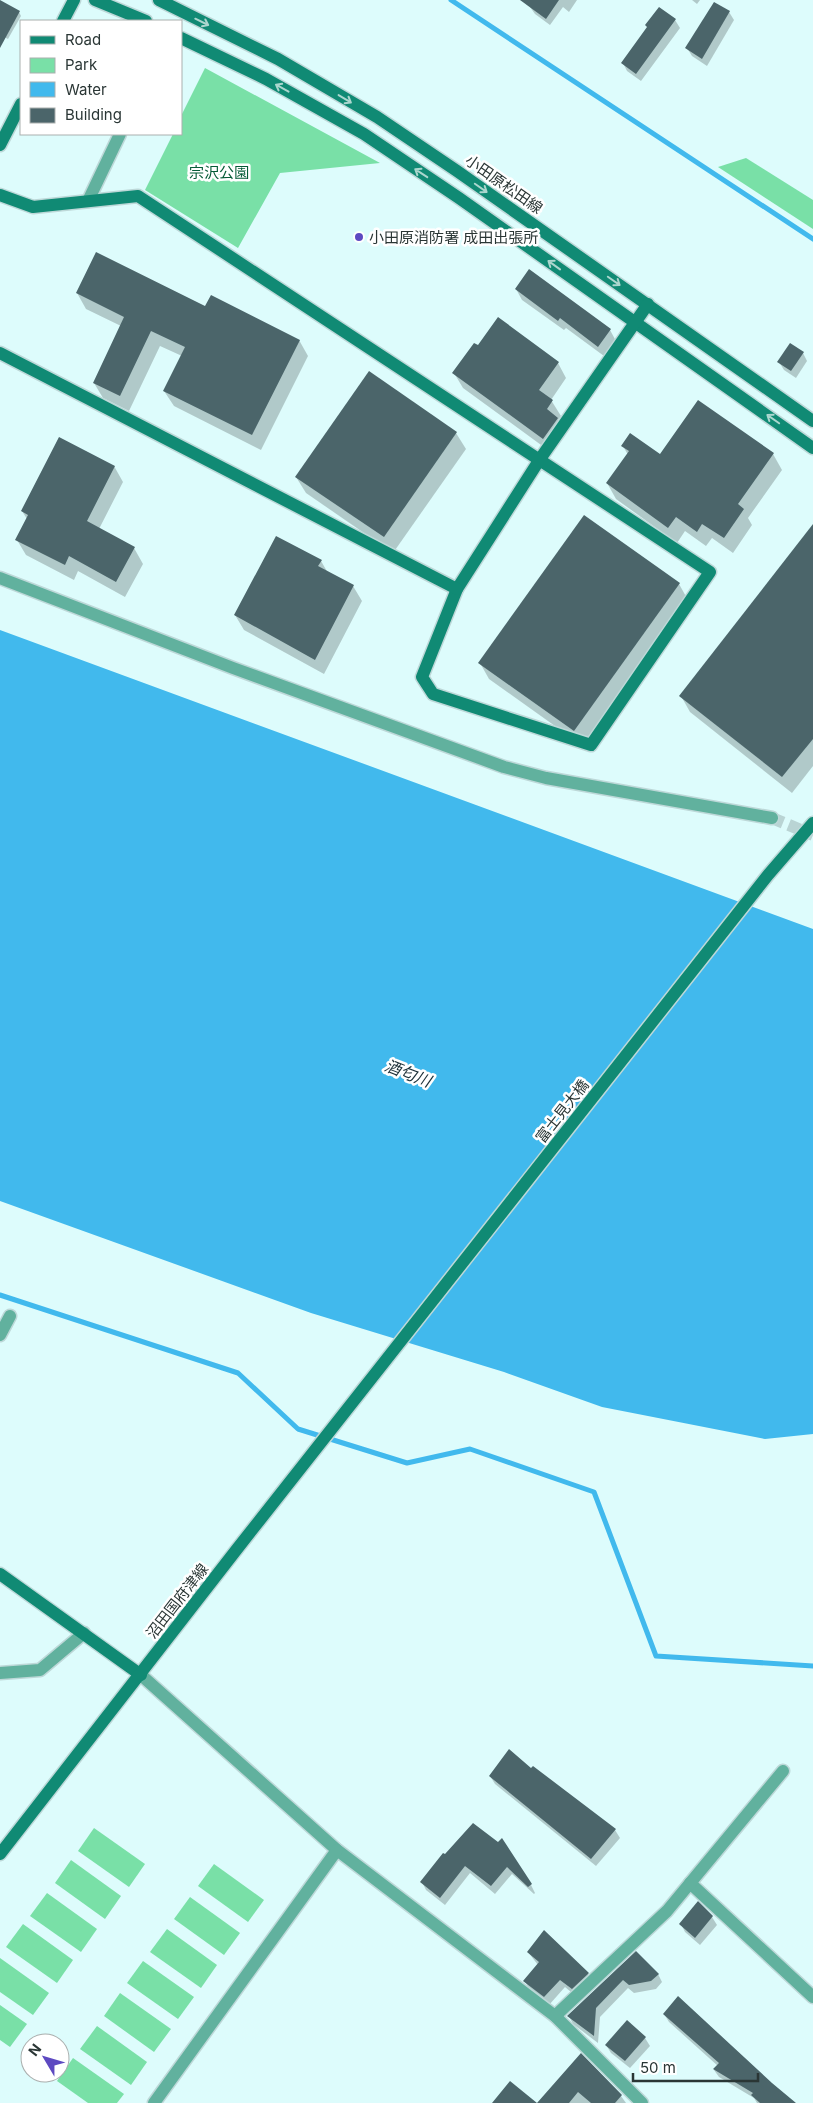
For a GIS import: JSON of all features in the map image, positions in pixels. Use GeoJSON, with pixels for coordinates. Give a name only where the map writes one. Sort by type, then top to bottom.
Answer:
{"type":"FeatureCollection","features":[{"type":"Feature","properties":{"kind":"main road"},"geometry":{"type":"LineString","coordinates":[[64,20],[74,0]]}},
{"type":"Feature","properties":{"kind":"main road"},"geometry":{"type":"LineString","coordinates":[[94,0],[144,20]]}},
{"type":"Feature","properties":{"kind":"main road","name":"小田原松田線"},"geometry":{"type":"LineString","coordinates":[[159,0],[278,58],[377,117],[457,170],[813,421]]}},
{"type":"Feature","properties":{"kind":"main road"},"geometry":{"type":"LineString","coordinates":[[182,38],[266,79],[364,134],[637,322],[813,448]]}},
{"type":"Feature","properties":{"kind":"main road"},"geometry":{"type":"LineString","coordinates":[[0,146],[20,106]]}},
{"type":"Feature","properties":{"kind":"main road"},"geometry":{"type":"LineString","coordinates":[[0,195],[33,207],[138,196],[540,459],[710,572],[591,744],[432,694],[422,677],[457,589],[540,459],[648,304]]}},
{"type":"Feature","properties":{"kind":"main road"},"geometry":{"type":"LineString","coordinates":[[0,352],[457,589]]}},
{"type":"Feature","properties":{"kind":"main road"},"geometry":{"type":"LineString","coordinates":[[768,875],[813,812]]}},
{"type":"Feature","properties":{"kind":"main road"},"geometry":{"type":"LineString","coordinates":[[768,875],[813,823]]}},
{"type":"Feature","properties":{"kind":"main road","name":"富士見大橋"},"geometry":{"type":"LineString","coordinates":[[381,1367],[768,875]]}},
{"type":"Feature","properties":{"kind":"main road","name":"沼田国府津線"},"geometry":{"type":"LineString","coordinates":[[0,1854],[381,1367]]}},
{"type":"Feature","properties":{"kind":"main road"},"geometry":{"type":"LineString","coordinates":[[0,1574],[141,1675]]}},
{"type":"Feature","properties":{"kind":"street"},"geometry":{"type":"LineString","coordinates":[[88,201],[120,135]]}},
{"type":"Feature","properties":{"kind":"street"},"geometry":{"type":"LineString","coordinates":[[0,578],[233,668],[504,767],[546,778],[772,818]]}},
{"type":"Feature","properties":{"kind":"street"},"geometry":{"type":"LineString","coordinates":[[0,1335],[10,1316]]}},
{"type":"Feature","properties":{"kind":"street"},"geometry":{"type":"LineString","coordinates":[[0,1673],[40,1670],[84,1633]]}},
{"type":"Feature","properties":{"kind":"street"},"geometry":{"type":"LineString","coordinates":[[141,1675],[337,1850],[555,2016],[642,2103]]}},
{"type":"Feature","properties":{"kind":"street"},"geometry":{"type":"LineString","coordinates":[[555,2016],[667,1911],[784,1771]]}},
{"type":"Feature","properties":{"kind":"street"},"geometry":{"type":"LineString","coordinates":[[154,2103],[337,1850]]}},
{"type":"Feature","properties":{"kind":"street"},"geometry":{"type":"LineString","coordinates":[[690,1883],[813,1997]]}},
{"type":"Feature","properties":{"kind":"green space","name":"宗沢公園"},"geometry":{"type":"Polygon","coordinates":[[[205,68],[380,163],[280,173],[238,248],[145,190],[172,135],[182,135],[182,114],[205,68]]]}},
{"type":"Feature","properties":{"kind":"green space"},"geometry":{"type":"Polygon","coordinates":[[[746,158],[813,200],[813,229],[718,167],[746,158]]]}},
{"type":"Feature","properties":{"kind":"green space"},"geometry":{"type":"Polygon","coordinates":[[[94,1828],[145,1864],[129,1887],[78,1851],[94,1828]]]}},
{"type":"Feature","properties":{"kind":"green space"},"geometry":{"type":"Polygon","coordinates":[[[71,1860],[121,1896],[105,1919],[55,1883],[71,1860]]]}},
{"type":"Feature","properties":{"kind":"green space"},"geometry":{"type":"Polygon","coordinates":[[[214,1864],[264,1900],[248,1922],[198,1886],[214,1864]]]}},
{"type":"Feature","properties":{"kind":"green space"},"geometry":{"type":"Polygon","coordinates":[[[47,1893],[97,1929],[81,1952],[30,1916],[47,1893]]]}},
{"type":"Feature","properties":{"kind":"green space"},"geometry":{"type":"Polygon","coordinates":[[[190,1897],[240,1933],[224,1955],[174,1919],[190,1897]]]}},
{"type":"Feature","properties":{"kind":"green space"},"geometry":{"type":"Polygon","coordinates":[[[23,1924],[73,1960],[57,1983],[6,1947],[23,1924]]]}},
{"type":"Feature","properties":{"kind":"green space"},"geometry":{"type":"Polygon","coordinates":[[[167,1929],[217,1965],[201,1988],[150,1952],[167,1929]]]}},
{"type":"Feature","properties":{"kind":"green space"},"geometry":{"type":"Polygon","coordinates":[[[0,1958],[49,1993],[33,2015],[0,1992],[0,1958]]]}},
{"type":"Feature","properties":{"kind":"green space"},"geometry":{"type":"Polygon","coordinates":[[[143,1961],[194,1997],[178,2019],[127,1983],[143,1961]]]}},
{"type":"Feature","properties":{"kind":"green space"},"geometry":{"type":"Polygon","coordinates":[[[120,1993],[171,2029],[154,2052],[104,2016],[120,1993]]]}},
{"type":"Feature","properties":{"kind":"green space"},"geometry":{"type":"Polygon","coordinates":[[[0,2005],[27,2024],[10,2047],[0,2040],[0,2005]]]}},
{"type":"Feature","properties":{"kind":"green space"},"geometry":{"type":"Polygon","coordinates":[[[97,2026],[147,2062],[131,2085],[80,2049],[97,2026]]]}},
{"type":"Feature","properties":{"kind":"green space"},"geometry":{"type":"Polygon","coordinates":[[[73,2058],[124,2094],[117,2103],[88,2103],[60,2083],[70,2083],[70,2062],[73,2058]]]}},
{"type":"Feature","properties":{"kind":"water","name":"酒匂川"},"geometry":{"type":"Polygon","coordinates":[[[0,630],[813,929],[813,1434],[765,1439],[602,1407],[504,1372],[311,1313],[0,1201],[0,630]]]}},
{"type":"Feature","properties":{"kind":"building"},"geometry":{"type":"Polygon","coordinates":[[[0,0],[20,11],[0,48],[0,0]]]}},
{"type":"Feature","properties":{"kind":"building"},"geometry":{"type":"Polygon","coordinates":[[[520,0],[559,0],[546,19],[520,0]]]}},
{"type":"Feature","properties":{"kind":"building"},"geometry":{"type":"Polygon","coordinates":[[[714,2],[730,11],[702,59],[685,48],[714,2]]]}},
{"type":"Feature","properties":{"kind":"building"},"geometry":{"type":"Polygon","coordinates":[[[659,7],[676,19],[636,74],[621,63],[659,7]]]}},
{"type":"Feature","properties":{"kind":"building"},"geometry":{"type":"Polygon","coordinates":[[[96,252],[205,306],[211,295],[300,340],[252,435],[163,391],[185,347],[151,331],[120,396],[93,383],[124,317],[76,293],[96,252]]]}},
{"type":"Feature","properties":{"kind":"building"},"geometry":{"type":"Polygon","coordinates":[[[529,269],[611,329],[598,347],[560,318],[558,321],[515,289],[529,269]]]}},
{"type":"Feature","properties":{"kind":"building"},"geometry":{"type":"Polygon","coordinates":[[[498,317],[559,362],[539,390],[553,400],[547,409],[558,418],[543,439],[452,373],[474,343],[478,345],[498,317]]]}},
{"type":"Feature","properties":{"kind":"building"},"geometry":{"type":"Polygon","coordinates":[[[790,343],[804,352],[791,371],[777,362],[790,343]]]}},
{"type":"Feature","properties":{"kind":"building"},"geometry":{"type":"Polygon","coordinates":[[[369,371],[457,432],[384,537],[295,477],[369,371]]]}},
{"type":"Feature","properties":{"kind":"building"},"geometry":{"type":"Polygon","coordinates":[[[698,400],[774,453],[738,504],[744,509],[724,538],[702,524],[697,532],[676,517],[668,528],[606,483],[629,451],[621,446],[630,433],[660,454],[698,400]]]}},
{"type":"Feature","properties":{"kind":"building"},"geometry":{"type":"Polygon","coordinates":[[[59,437],[115,466],[87,521],[135,547],[116,582],[69,556],[65,565],[15,540],[28,515],[21,511],[59,437]]]}},
{"type":"Feature","properties":{"kind":"building"},"geometry":{"type":"Polygon","coordinates":[[[584,515],[680,583],[574,731],[478,663],[584,515]]]}},
{"type":"Feature","properties":{"kind":"building"},"geometry":{"type":"Polygon","coordinates":[[[813,524],[813,739],[782,777],[679,696],[813,524]]]}},
{"type":"Feature","properties":{"kind":"building"},"geometry":{"type":"Polygon","coordinates":[[[276,536],[322,560],[318,566],[354,585],[315,660],[234,615],[276,536]]]}},
{"type":"Feature","properties":{"kind":"building"},"geometry":{"type":"Polygon","coordinates":[[[509,1749],[531,1768],[533,1766],[616,1829],[591,1859],[489,1776],[509,1749]]]}},
{"type":"Feature","properties":{"kind":"building"},"geometry":{"type":"Polygon","coordinates":[[[473,1823],[498,1842],[502,1838],[532,1884],[528,1887],[507,1867],[491,1886],[465,1866],[440,1898],[420,1882],[443,1853],[445,1854],[473,1823]]]}},
{"type":"Feature","properties":{"kind":"building"},"geometry":{"type":"Polygon","coordinates":[[[698,1901],[713,1916],[695,1938],[679,1924],[698,1901]]]}},
{"type":"Feature","properties":{"kind":"building"},"geometry":{"type":"Polygon","coordinates":[[[544,1930],[589,1973],[572,1989],[560,1980],[544,1997],[523,1981],[539,1962],[527,1952],[544,1930]]]}},
{"type":"Feature","properties":{"kind":"building"},"geometry":{"type":"Polygon","coordinates":[[[636,1951],[659,1974],[651,1981],[629,1985],[623,1980],[596,2008],[594,2036],[567,2016],[636,1951]]]}},
{"type":"Feature","properties":{"kind":"building"},"geometry":{"type":"Polygon","coordinates":[[[678,1996],[796,2103],[760,2103],[751,2095],[753,2093],[713,2069],[719,2063],[663,2014],[678,1996]]]}},
{"type":"Feature","properties":{"kind":"building"},"geometry":{"type":"Polygon","coordinates":[[[627,2020],[646,2037],[625,2061],[605,2045],[627,2020]]]}},
{"type":"Feature","properties":{"kind":"building"},"geometry":{"type":"Polygon","coordinates":[[[581,2053],[622,2095],[615,2103],[591,2103],[578,2092],[569,2103],[537,2103],[581,2053]]]}},
{"type":"Feature","properties":{"kind":"building"},"geometry":{"type":"Polygon","coordinates":[[[510,2081],[537,2103],[492,2103],[510,2081]]]}},
{"type":"Feature","properties":{"kind":"waterway"},"geometry":{"type":"LineString","coordinates":[[451,0],[813,239]]}},
{"type":"Feature","properties":{"kind":"waterway"},"geometry":{"type":"LineString","coordinates":[[0,1295],[238,1373],[298,1429],[407,1463],[470,1449],[594,1492],[656,1656],[813,1666]]}},
{"type":"Feature","properties":{"kind":"tunnel"},"geometry":{"type":"LineString","coordinates":[[772,818],[813,835]]}},
{"type":"Feature","properties":{"kind":"place","name":"小田原消防署 成田出張所"},"geometry":{"type":"Point","coordinates":[359,237]}}]}
